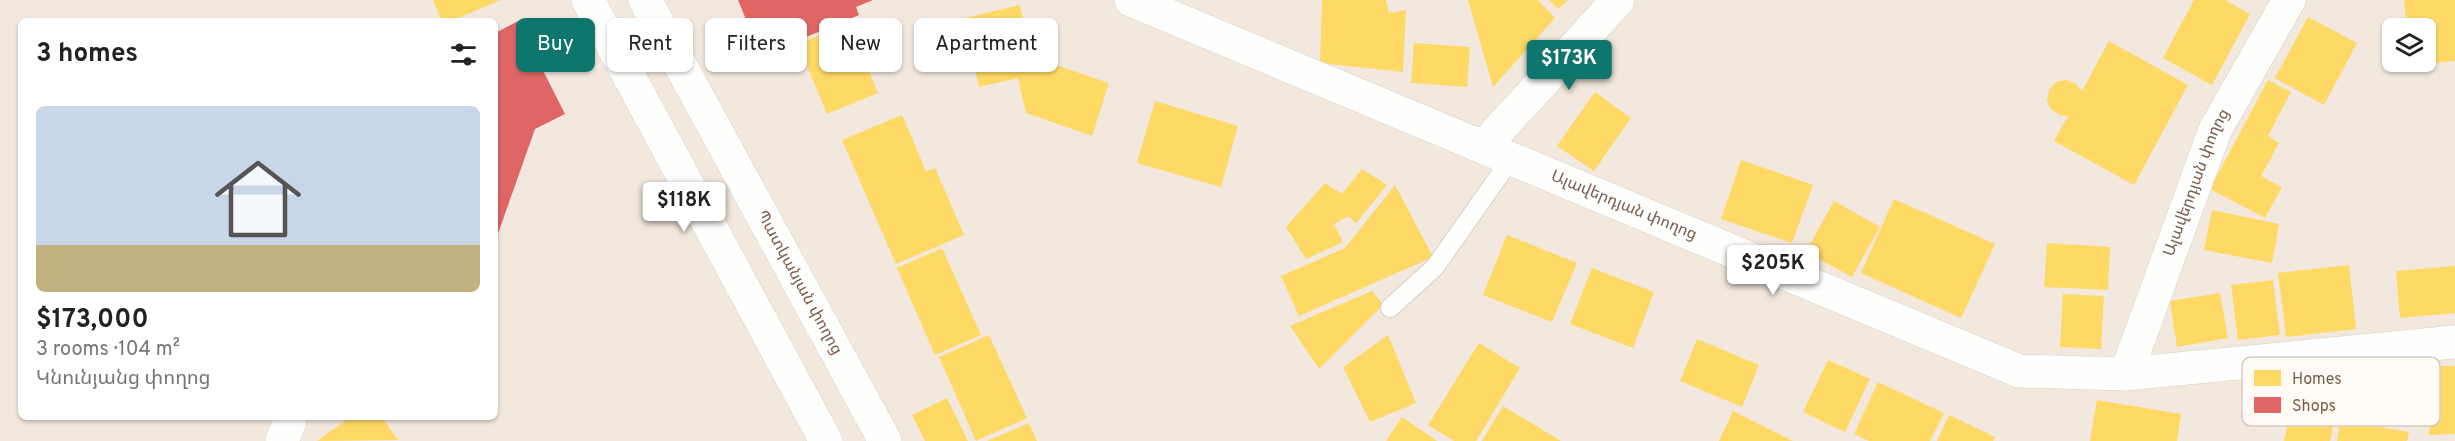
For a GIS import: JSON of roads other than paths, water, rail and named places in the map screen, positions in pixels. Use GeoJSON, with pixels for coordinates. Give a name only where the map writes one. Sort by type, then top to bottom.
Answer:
{"type":"FeatureCollection","features":[{"type":"Feature","properties":{"kind":"street"},"geometry":{"type":"LineString","coordinates":[[588,0],[826,441]]}},
{"type":"Feature","properties":{"kind":"street","name":"Պատկանյան փողոց"},"geometry":{"type":"LineString","coordinates":[[645,0],[885,441]]}},
{"type":"Feature","properties":{"kind":"street","name":"Ալավերդյան փողոց"},"geometry":{"type":"LineString","coordinates":[[1131,0],[2019,371],[2126,374],[2242,363]]}},
{"type":"Feature","properties":{"kind":"street"},"geometry":{"type":"LineString","coordinates":[[1497,153],[1618,0]]}},
{"type":"Feature","properties":{"kind":"street","name":"Ալավերդյան փողոց"},"geometry":{"type":"LineString","coordinates":[[2126,374],[2216,130],[2289,0]]}},
{"type":"Feature","properties":{"kind":"street","name":"Ալավերդյան փողոց"},"geometry":{"type":"LineString","coordinates":[[2301,357],[2455,342]]}},
{"type":"Feature","properties":{"kind":"lane"},"geometry":{"type":"LineString","coordinates":[[1390,308],[1435,267],[1497,153]]}}]}
